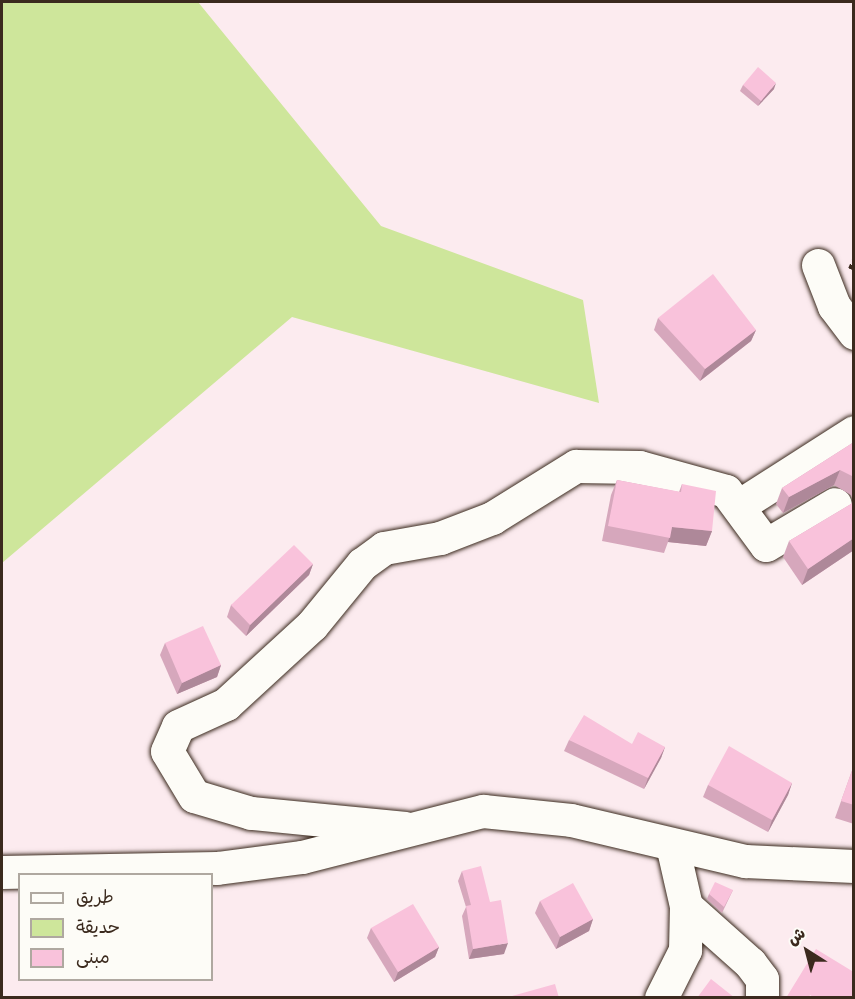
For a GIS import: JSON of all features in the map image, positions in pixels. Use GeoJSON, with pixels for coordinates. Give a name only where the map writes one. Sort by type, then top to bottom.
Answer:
{"type":"FeatureCollection","features":[{"type":"Feature","properties":{"kind":"main road"},"geometry":{"type":"LineString","coordinates":[[818,265],[834,306],[854,333]]}},
{"type":"Feature","properties":{"kind":"main road"},"geometry":{"type":"LineString","coordinates":[[740,505],[854,432]]}},
{"type":"Feature","properties":{"kind":"main road"},"geometry":{"type":"LineString","coordinates":[[405,828],[251,813],[194,796],[167,751],[178,726],[226,704],[312,625],[362,564],[384,548],[440,538],[492,518],[576,466],[639,467],[726,491],[740,505],[766,545],[835,504]]}},
{"type":"Feature","properties":{"kind":"main road"},"geometry":{"type":"LineString","coordinates":[[2,872],[217,868],[302,857],[405,828],[483,811],[516,811],[745,861],[854,866]]}},
{"type":"Feature","properties":{"kind":"main road"},"geometry":{"type":"LineString","coordinates":[[661,998],[685,950],[686,906],[672,845]]}},
{"type":"Feature","properties":{"kind":"main road"},"geometry":{"type":"LineString","coordinates":[[686,906],[750,963],[762,979],[762,998]]}},
{"type":"Feature","properties":{"kind":"green space"},"geometry":{"type":"Polygon","coordinates":[[[2,2],[198,2],[381,226],[583,300],[599,403],[292,317],[2,563],[2,2]]]}},
{"type":"Feature","properties":{"kind":"building"},"geometry":{"type":"Polygon","coordinates":[[[758,67],[776,83],[761,101],[743,85],[758,67]]]}},
{"type":"Feature","properties":{"kind":"building"},"geometry":{"type":"Polygon","coordinates":[[[713,274],[756,330],[705,369],[658,318],[713,274]]]}},
{"type":"Feature","properties":{"kind":"building"},"geometry":{"type":"Polygon","coordinates":[[[854,442],[854,477],[840,470],[789,497],[782,488],[854,442]]]}},
{"type":"Feature","properties":{"kind":"building"},"geometry":{"type":"Polygon","coordinates":[[[617,480],[681,492],[682,484],[716,491],[712,531],[672,527],[670,538],[608,526],[617,480]]]}},
{"type":"Feature","properties":{"kind":"building"},"geometry":{"type":"Polygon","coordinates":[[[854,499],[854,538],[808,569],[789,541],[851,504],[854,499]]]}},
{"type":"Feature","properties":{"kind":"building"},"geometry":{"type":"Polygon","coordinates":[[[294,545],[313,564],[250,625],[231,605],[294,545]]]}},
{"type":"Feature","properties":{"kind":"building"},"geometry":{"type":"Polygon","coordinates":[[[203,626],[221,665],[182,683],[165,643],[203,626]]]}},
{"type":"Feature","properties":{"kind":"building"},"geometry":{"type":"Polygon","coordinates":[[[584,715],[632,744],[638,732],[665,747],[648,778],[569,740],[584,715]]]}},
{"type":"Feature","properties":{"kind":"building"},"geometry":{"type":"Polygon","coordinates":[[[729,746],[792,783],[772,820],[708,785],[729,746]]]}},
{"type":"Feature","properties":{"kind":"building"},"geometry":{"type":"Polygon","coordinates":[[[854,765],[854,805],[841,801],[854,765]]]}},
{"type":"Feature","properties":{"kind":"building"},"geometry":{"type":"Polygon","coordinates":[[[481,866],[490,902],[501,900],[508,943],[473,949],[466,906],[471,905],[462,871],[481,866]]]}},
{"type":"Feature","properties":{"kind":"building"},"geometry":{"type":"Polygon","coordinates":[[[715,882],[733,890],[724,907],[709,894],[715,882]]]}},
{"type":"Feature","properties":{"kind":"building"},"geometry":{"type":"Polygon","coordinates":[[[573,883],[593,919],[560,937],[540,901],[573,883]]]}},
{"type":"Feature","properties":{"kind":"building"},"geometry":{"type":"Polygon","coordinates":[[[413,904],[439,947],[398,972],[371,928],[413,904]]]}},
{"type":"Feature","properties":{"kind":"building"},"geometry":{"type":"Polygon","coordinates":[[[816,949],[852,971],[854,968],[854,998],[815,998],[810,995],[809,998],[786,998],[816,949]]]}},
{"type":"Feature","properties":{"kind":"building"},"geometry":{"type":"Polygon","coordinates":[[[711,979],[735,998],[697,998],[711,979]]]}},
{"type":"Feature","properties":{"kind":"building"},"geometry":{"type":"Polygon","coordinates":[[[555,984],[559,998],[512,998],[512,996],[555,984]]]}}]}
